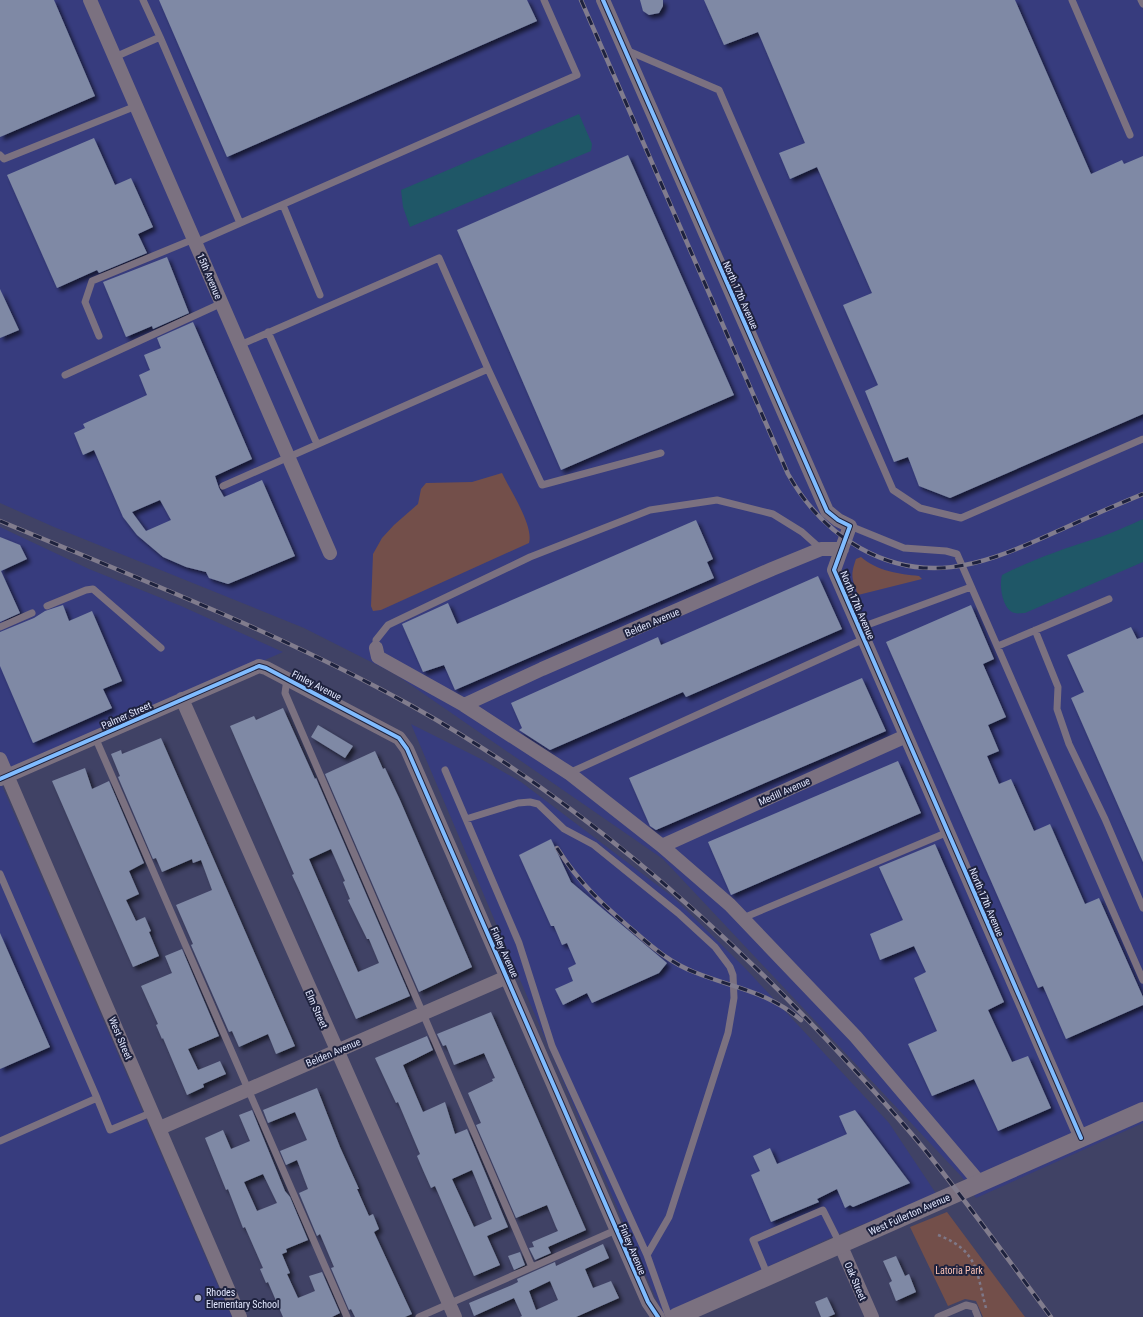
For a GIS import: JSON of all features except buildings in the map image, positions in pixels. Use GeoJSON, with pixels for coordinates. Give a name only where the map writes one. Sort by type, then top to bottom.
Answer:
{"type":"FeatureCollection","features":[{"type":"Feature","properties":{"kind":"street","name":"15th Avenue"},"geometry":{"type":"LineString","coordinates":[[90,0],[330,553]]}},
{"type":"Feature","properties":{"kind":"street","name":"North 17th Avenue"},"geometry":{"type":"LineString","coordinates":[[603,0],[827,511],[838,520],[850,526],[834,570],[1081,1138]]}},
{"type":"Feature","properties":{"kind":"street","name":"Belden Avenue"},"geometry":{"type":"LineString","coordinates":[[464,705],[549,666],[821,549],[842,548]]}},
{"type":"Feature","properties":{"kind":"street"},"geometry":{"type":"LineString","coordinates":[[376,648],[378,657],[464,705],[569,773],[662,846],[730,905],[856,1037],[980,1183]]}},
{"type":"Feature","properties":{"kind":"street","name":"Finley Avenue"},"geometry":{"type":"LineString","coordinates":[[259,666],[266,668],[395,734],[404,744],[507,977],[616,1230],[648,1302],[658,1317]]}},
{"type":"Feature","properties":{"kind":"street","name":"Palmer Street"},"geometry":{"type":"LineString","coordinates":[[4,777],[259,666]]}},
{"type":"Feature","properties":{"kind":"street","name":"Elm Street"},"geometry":{"type":"LineString","coordinates":[[182,700],[455,1317]]}},
{"type":"Feature","properties":{"kind":"street","name":"Medill Avenue"},"geometry":{"type":"LineString","coordinates":[[662,846],[906,736]]}},
{"type":"Feature","properties":{"kind":"street","name":"West Street"},"geometry":{"type":"LineString","coordinates":[[0,759],[4,777],[160,1128],[240,1317]]}},
{"type":"Feature","properties":{"kind":"street","name":"Belden Avenue"},"geometry":{"type":"LineString","coordinates":[[160,1128],[507,977]]}},
{"type":"Feature","properties":{"kind":"street","name":"West Fullerton Avenue"},"geometry":{"type":"LineString","coordinates":[[676,1317],[1143,1111]]}},
{"type":"Feature","properties":{"kind":"street","name":"Oak Street"},"geometry":{"type":"LineString","coordinates":[[840,1244],[872,1317]]}},
{"type":"Feature","properties":{"kind":"lane"},"geometry":{"type":"LineString","coordinates":[[143,0],[240,224]]}},
{"type":"Feature","properties":{"kind":"lane"},"geometry":{"type":"LineString","coordinates":[[99,336],[85,302],[92,281],[240,224],[577,75],[544,0]]}},
{"type":"Feature","properties":{"kind":"lane"},"geometry":{"type":"LineString","coordinates":[[1072,0],[1130,136]]}},
{"type":"Feature","properties":{"kind":"lane"},"geometry":{"type":"LineString","coordinates":[[1141,0],[1143,4]]}},
{"type":"Feature","properties":{"kind":"lane"},"geometry":{"type":"LineString","coordinates":[[115,57],[160,37]]}},
{"type":"Feature","properties":{"kind":"lane"},"geometry":{"type":"LineString","coordinates":[[624,49],[718,90],[893,490],[920,508],[961,518],[1143,439]]}},
{"type":"Feature","properties":{"kind":"lane"},"geometry":{"type":"LineString","coordinates":[[0,155],[4,159],[136,106]]}},
{"type":"Feature","properties":{"kind":"lane"},"geometry":{"type":"LineString","coordinates":[[283,205],[320,295]]}},
{"type":"Feature","properties":{"kind":"lane"},"geometry":{"type":"LineString","coordinates":[[240,345],[439,258],[488,369],[542,484],[662,453]]}},
{"type":"Feature","properties":{"kind":"lane"},"geometry":{"type":"LineString","coordinates":[[64,375],[222,303]]}},
{"type":"Feature","properties":{"kind":"lane"},"geometry":{"type":"LineString","coordinates":[[268,332],[317,444]]}},
{"type":"Feature","properties":{"kind":"lane"},"geometry":{"type":"LineString","coordinates":[[223,486],[488,369]]}},
{"type":"Feature","properties":{"kind":"lane"},"geometry":{"type":"LineString","coordinates":[[376,648],[376,640],[388,625],[530,557],[650,510],[717,500],[773,514],[802,532],[821,549]]}},
{"type":"Feature","properties":{"kind":"lane"},"geometry":{"type":"LineString","coordinates":[[850,526],[904,548],[946,551],[957,554],[1143,980]]}},
{"type":"Feature","properties":{"kind":"lane"},"geometry":{"type":"LineString","coordinates":[[569,773],[862,634],[972,587]]}},
{"type":"Feature","properties":{"kind":"lane"},"geometry":{"type":"LineString","coordinates":[[47,606],[86,590],[93,589],[161,648]]}},
{"type":"Feature","properties":{"kind":"lane"},"geometry":{"type":"LineString","coordinates":[[998,646],[1109,599]]}},
{"type":"Feature","properties":{"kind":"lane"},"geometry":{"type":"LineString","coordinates":[[0,627],[32,613]]}},
{"type":"Feature","properties":{"kind":"lane"},"geometry":{"type":"LineString","coordinates":[[1035,630],[1058,687],[1057,710],[1069,744],[1105,819],[1142,908]]}},
{"type":"Feature","properties":{"kind":"lane"},"geometry":{"type":"LineString","coordinates":[[287,679],[285,693],[532,1267]]}},
{"type":"Feature","properties":{"kind":"lane"},"geometry":{"type":"LineString","coordinates":[[95,737],[348,1317]]}},
{"type":"Feature","properties":{"kind":"lane"},"geometry":{"type":"LineString","coordinates":[[445,770],[519,943],[552,1046],[647,1255],[669,1317]]}},
{"type":"Feature","properties":{"kind":"lane"},"geometry":{"type":"LineString","coordinates":[[466,819],[518,803],[530,802],[538,804],[564,829],[594,845],[678,913],[715,947],[730,967],[733,975],[734,998],[728,1033],[668,1217],[647,1255]]}},
{"type":"Feature","properties":{"kind":"lane"},"geometry":{"type":"LineString","coordinates":[[743,918],[948,832]]}},
{"type":"Feature","properties":{"kind":"lane"},"geometry":{"type":"LineString","coordinates":[[0,874],[110,1130],[153,1112]]}},
{"type":"Feature","properties":{"kind":"lane"},"geometry":{"type":"LineString","coordinates":[[0,1141],[97,1098]]}},
{"type":"Feature","properties":{"kind":"lane"},"geometry":{"type":"LineString","coordinates":[[768,1276],[753,1240],[822,1210],[840,1244]]}},
{"type":"Feature","properties":{"kind":"lane"},"geometry":{"type":"LineString","coordinates":[[419,1317],[616,1230]]}},
{"type":"Feature","properties":{"kind":"lane"},"geometry":{"type":"LineString","coordinates":[[938,1317],[966,1305],[974,1307],[978,1317]]}},
{"type":"Feature","properties":{"kind":"path"},"geometry":{"type":"LineString","coordinates":[[938,1234],[953,1241],[966,1252],[974,1263],[981,1282],[987,1313]]}},
{"type":"Feature","properties":{"kind":"shaded area"},"geometry":{"type":"Polygon","coordinates":[[[0,0],[1143,0],[1143,1123],[976,1198],[961,1176],[663,859],[395,674],[304,628],[54,527],[0,503],[0,0]]]}},
{"type":"Feature","properties":{"kind":"shaded area"},"geometry":{"type":"Polygon","coordinates":[[[0,527],[89,569],[181,606],[283,652],[0,776],[0,527]]]}},
{"type":"Feature","properties":{"kind":"shaded area"},"geometry":{"type":"Polygon","coordinates":[[[411,724],[481,759],[521,782],[673,897],[745,968],[889,1123],[937,1195],[841,1233],[663,1315],[411,724]]]}},
{"type":"Feature","properties":{"kind":"shaded area"},"geometry":{"type":"Polygon","coordinates":[[[0,781],[215,1279],[232,1317],[0,1317],[0,781]]]}},
{"type":"Feature","properties":{"kind":"green space"},"geometry":{"type":"Polygon","coordinates":[[[502,473],[525,518],[530,536],[529,543],[381,610],[373,611],[371,606],[373,554],[382,538],[394,525],[418,504],[421,489],[426,483],[472,482],[502,473]]]}},
{"type":"Feature","properties":{"kind":"green space"},"geometry":{"type":"Polygon","coordinates":[[[861,557],[867,562],[881,569],[896,573],[919,576],[922,579],[858,595],[852,574],[856,559],[861,557]]]}},
{"type":"Feature","properties":{"kind":"green space","name":"Latoria Park"},"geometry":{"type":"Polygon","coordinates":[[[947,1212],[1025,1317],[983,1317],[976,1301],[965,1299],[948,1306],[910,1227],[947,1212]]]}},
{"type":"Feature","properties":{"kind":"water"},"geometry":{"type":"Polygon","coordinates":[[[579,114],[592,144],[591,151],[410,227],[403,207],[401,190],[579,114]]]}},
{"type":"Feature","properties":{"kind":"water"},"geometry":{"type":"Polygon","coordinates":[[[1143,519],[1143,562],[1025,613],[1016,613],[1007,607],[1001,591],[1002,575],[1059,551],[1107,535],[1143,519]]]}},
{"type":"Feature","properties":{"kind":"railway"},"geometry":{"type":"LineString","coordinates":[[581,0],[788,474],[802,497],[828,525],[848,541],[884,559],[907,566],[929,568],[951,567],[973,563],[1017,549],[1143,494]]}},
{"type":"Feature","properties":{"kind":"railway"},"geometry":{"type":"LineString","coordinates":[[0,521],[209,608],[311,654],[362,679],[470,740],[579,816],[632,857],[683,900],[780,991],[826,1039],[908,1129],[963,1199],[1051,1317]]}},
{"type":"Feature","properties":{"kind":"railway"},"geometry":{"type":"LineString","coordinates":[[557,848],[565,861],[592,893],[623,922],[663,955],[694,972],[762,996],[788,1010],[801,1020]]}},
{"type":"Feature","properties":{"kind":"cycle path"},"geometry":{"type":"LineString","coordinates":[[603,0],[827,511],[838,520],[850,526],[834,570],[1081,1138]]}},
{"type":"Feature","properties":{"kind":"cycle path"},"geometry":{"type":"LineString","coordinates":[[0,779],[259,666],[266,668],[399,738],[407,749],[648,1302],[658,1317]]}},
{"type":"Feature","properties":{"kind":"place","name":"Rhodes Elementary School"},"geometry":{"type":"Point","coordinates":[198,1298]}}]}
